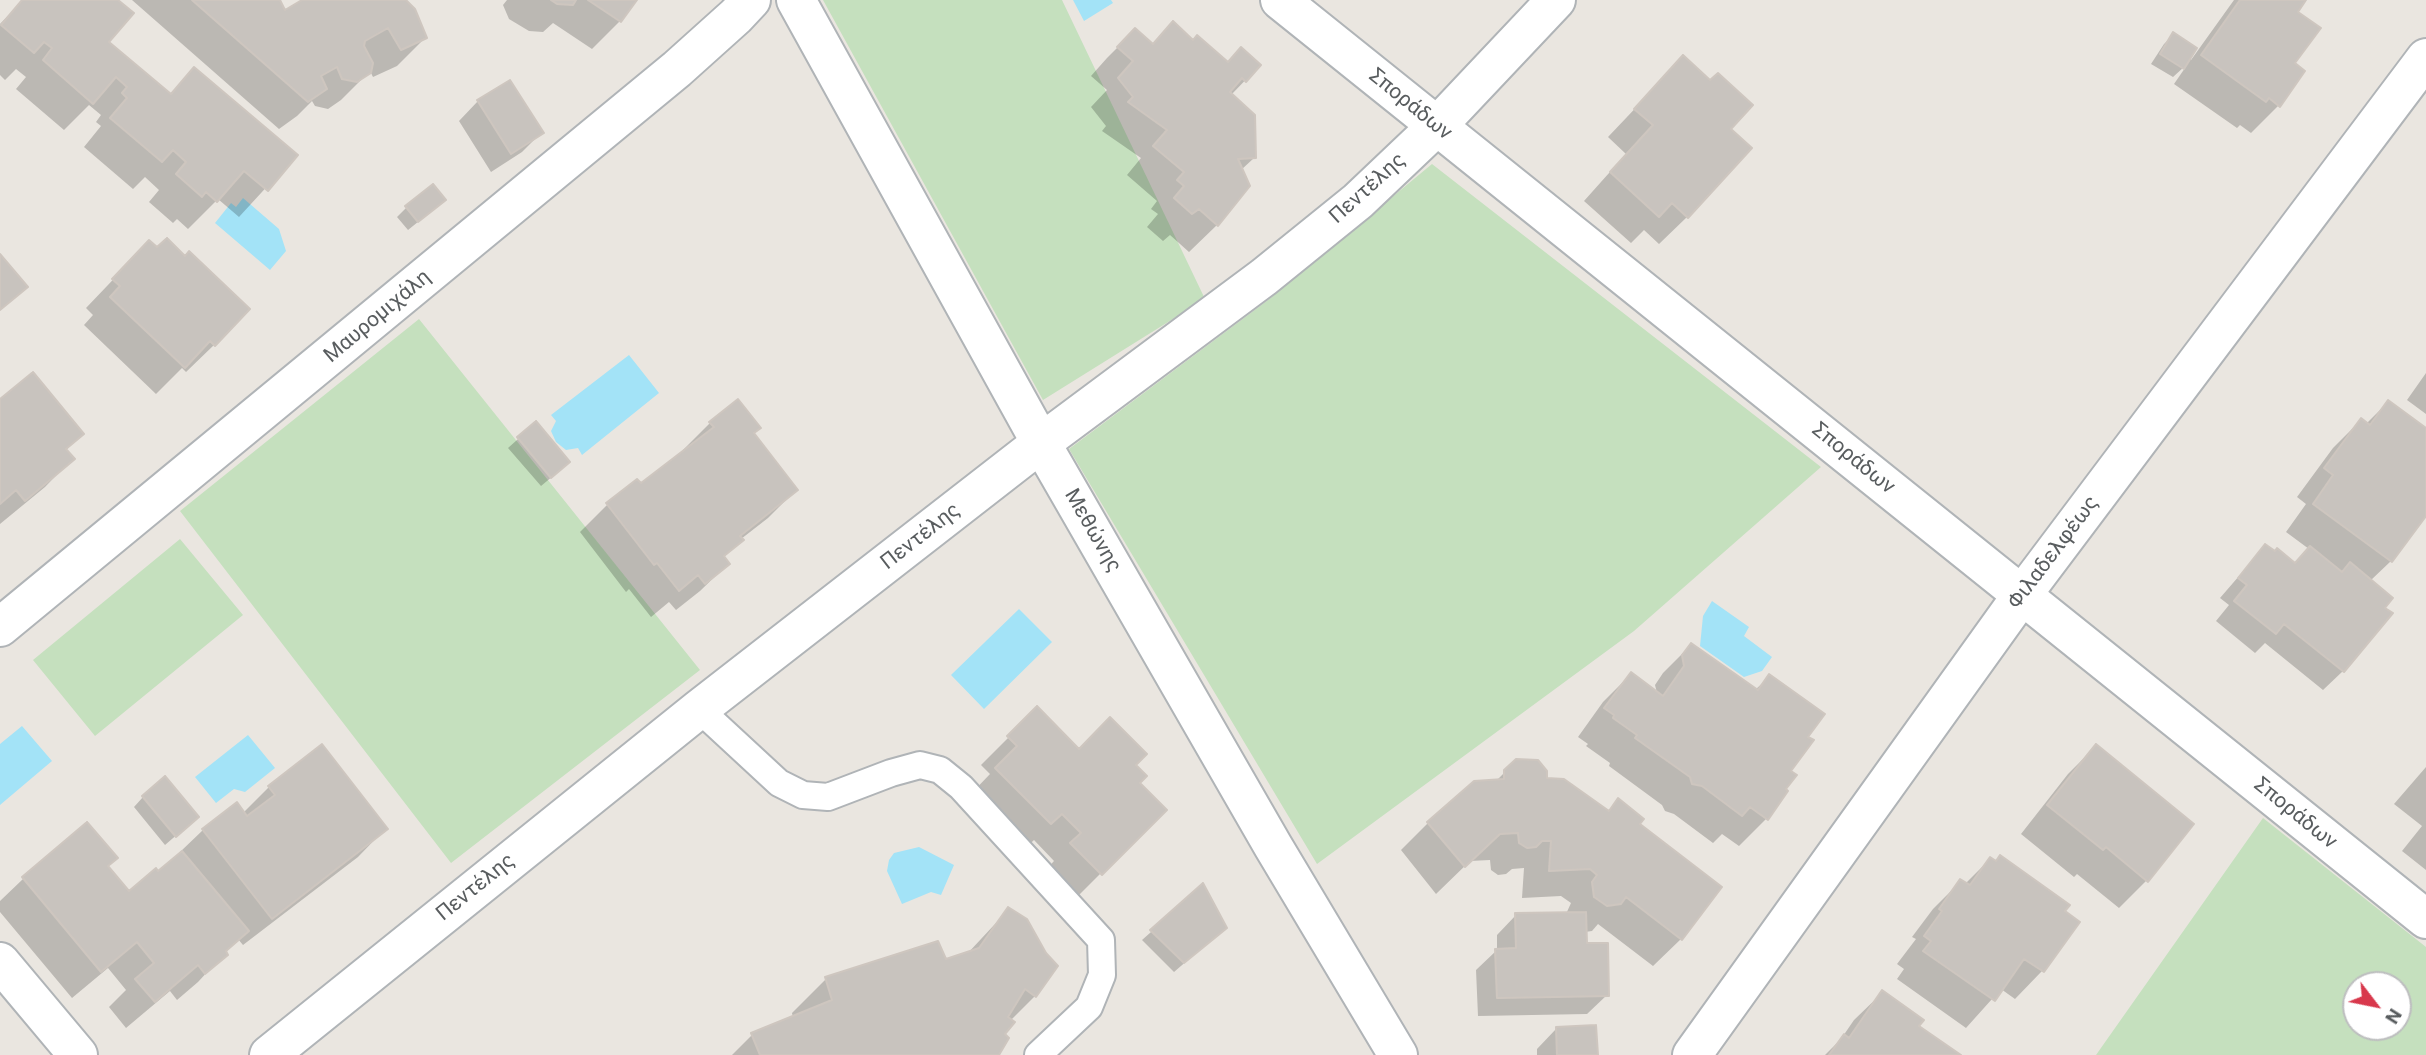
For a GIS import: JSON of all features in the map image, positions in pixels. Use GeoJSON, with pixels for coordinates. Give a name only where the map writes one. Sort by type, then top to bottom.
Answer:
{"type":"FeatureCollection","features":[{"type":"Feature","properties":{"kind":"street","name":"Μαυρομιχάλη"},"geometry":{"type":"LineString","coordinates":[[0,627],[677,69],[751,0]]}},
{"type":"Feature","properties":{"kind":"street","name":"Μεθώνης"},"geometry":{"type":"LineString","coordinates":[[796,0],[1041,443],[1273,846],[1398,1055]]}},
{"type":"Feature","properties":{"kind":"street","name":"Σποράδων"},"geometry":{"type":"LineString","coordinates":[[1280,0],[2426,919]]}},
{"type":"Feature","properties":{"kind":"street","name":"Πεντέλης"},"geometry":{"type":"LineString","coordinates":[[269,1055],[699,709],[1041,443],[1274,269],[1358,201],[1437,126],[1556,0]]}},
{"type":"Feature","properties":{"kind":"street","name":"Φιλαδελφέως"},"geometry":{"type":"LineString","coordinates":[[1692,1055],[2022,595],[2426,58]]}},
{"type":"Feature","properties":{"kind":"street"},"geometry":{"type":"LineString","coordinates":[[0,962],[78,1055]]}},
{"type":"Feature","properties":{"kind":"lane"},"geometry":{"type":"LineString","coordinates":[[699,709],[779,783],[803,795],[828,797],[920,765],[940,770],[961,787],[1101,940],[1102,975],[1089,1007],[1038,1055]]}},
{"type":"Feature","properties":{"kind":"green space"},"geometry":{"type":"Polygon","coordinates":[[[823,0],[1062,0],[1205,299],[1043,400],[823,0]]]}},
{"type":"Feature","properties":{"kind":"green space"},"geometry":{"type":"Polygon","coordinates":[[[1432,164],[1821,467],[1634,631],[1317,864],[1069,449],[1268,300],[1432,164]]]}},
{"type":"Feature","properties":{"kind":"green space"},"geometry":{"type":"Polygon","coordinates":[[[419,319],[700,670],[451,863],[180,511],[419,319]]]}},
{"type":"Feature","properties":{"kind":"green space"},"geometry":{"type":"Polygon","coordinates":[[[180,539],[243,615],[95,736],[33,660],[180,539]]]}},
{"type":"Feature","properties":{"kind":"green space"},"geometry":{"type":"Polygon","coordinates":[[[2263,818],[2426,947],[2426,1055],[2096,1055],[2263,818]]]}},
{"type":"Feature","properties":{"kind":"water"},"geometry":{"type":"Polygon","coordinates":[[[1073,0],[1111,0],[1113,3],[1084,21],[1073,0]]]}},
{"type":"Feature","properties":{"kind":"water"},"geometry":{"type":"Polygon","coordinates":[[[243,198],[279,229],[286,251],[270,270],[215,223],[231,203],[236,207],[243,198]]]}},
{"type":"Feature","properties":{"kind":"water"},"geometry":{"type":"Polygon","coordinates":[[[629,355],[659,393],[582,455],[578,448],[566,450],[556,442],[551,431],[556,421],[551,415],[629,355]]]}},
{"type":"Feature","properties":{"kind":"water"},"geometry":{"type":"Polygon","coordinates":[[[1712,601],[1749,627],[1744,636],[1772,657],[1762,671],[1744,677],[1700,646],[1703,616],[1712,601]]]}},
{"type":"Feature","properties":{"kind":"water"},"geometry":{"type":"Polygon","coordinates":[[[1019,609],[1052,642],[984,709],[951,675],[1019,609]]]}},
{"type":"Feature","properties":{"kind":"water"},"geometry":{"type":"Polygon","coordinates":[[[22,726],[52,761],[0,805],[0,744],[22,726]]]}},
{"type":"Feature","properties":{"kind":"water"},"geometry":{"type":"Polygon","coordinates":[[[248,735],[275,768],[245,792],[234,789],[216,803],[195,777],[248,735]]]}},
{"type":"Feature","properties":{"kind":"water"},"geometry":{"type":"Polygon","coordinates":[[[919,847],[954,865],[941,895],[931,892],[902,904],[887,871],[889,860],[894,853],[919,847]]]}},
{"type":"Feature","properties":{"kind":"building"},"geometry":{"type":"Polygon","coordinates":[[[22,0],[118,0],[134,13],[109,42],[171,94],[194,67],[298,155],[268,191],[244,171],[217,202],[206,192],[202,197],[176,174],[186,162],[173,150],[162,162],[110,118],[127,98],[122,93],[127,87],[116,77],[93,104],[43,60],[52,48],[44,42],[34,53],[1,25],[22,0]]]}},
{"type":"Feature","properties":{"kind":"building"},"geometry":{"type":"Polygon","coordinates":[[[192,0],[280,0],[285,10],[302,0],[406,0],[415,9],[427,38],[401,50],[388,28],[365,41],[364,46],[373,63],[371,73],[357,82],[342,79],[337,67],[321,76],[327,89],[308,102],[192,0]]]}},
{"type":"Feature","properties":{"kind":"building"},"geometry":{"type":"Polygon","coordinates":[[[551,0],[576,0],[573,5],[557,4],[551,0]]]}},
{"type":"Feature","properties":{"kind":"building"},"geometry":{"type":"Polygon","coordinates":[[[588,0],[637,0],[621,22],[588,0]]]}},
{"type":"Feature","properties":{"kind":"building"},"geometry":{"type":"Polygon","coordinates":[[[2240,0],[2306,0],[2298,12],[2321,28],[2295,63],[2305,71],[2280,107],[2269,98],[2266,102],[2201,55],[2240,0]]]}},
{"type":"Feature","properties":{"kind":"building"},"geometry":{"type":"Polygon","coordinates":[[[1173,21],[1193,40],[1197,35],[1228,62],[1241,47],[1261,65],[1246,82],[1242,78],[1230,92],[1255,115],[1256,158],[1238,159],[1250,186],[1218,226],[1199,209],[1192,214],[1174,198],[1184,186],[1177,180],[1184,172],[1153,146],[1167,130],[1128,102],[1133,97],[1118,78],[1133,61],[1117,47],[1135,28],[1153,44],[1173,21]]]}},
{"type":"Feature","properties":{"kind":"building"},"geometry":{"type":"Polygon","coordinates":[[[2173,32],[2197,48],[2184,69],[2160,54],[2173,32]]]}},
{"type":"Feature","properties":{"kind":"building"},"geometry":{"type":"Polygon","coordinates":[[[1683,55],[1710,80],[1718,73],[1753,105],[1731,129],[1752,148],[1688,218],[1672,203],[1659,217],[1610,172],[1653,125],[1634,109],[1683,55]]]}},
{"type":"Feature","properties":{"kind":"building"},"geometry":{"type":"Polygon","coordinates":[[[510,80],[544,133],[511,154],[477,100],[510,80]]]}},
{"type":"Feature","properties":{"kind":"building"},"geometry":{"type":"Polygon","coordinates":[[[433,184],[446,200],[418,222],[405,206],[433,184]]]}},
{"type":"Feature","properties":{"kind":"building"},"geometry":{"type":"Polygon","coordinates":[[[167,238],[185,256],[189,251],[250,309],[215,346],[210,341],[185,368],[110,297],[120,286],[112,279],[149,240],[157,247],[167,238]]]}},
{"type":"Feature","properties":{"kind":"building"},"geometry":{"type":"Polygon","coordinates":[[[0,254],[28,287],[0,310],[0,254]]]}},
{"type":"Feature","properties":{"kind":"building"},"geometry":{"type":"Polygon","coordinates":[[[33,372],[84,434],[66,449],[75,459],[25,501],[16,490],[0,504],[0,399],[33,372]]]}},
{"type":"Feature","properties":{"kind":"building"},"geometry":{"type":"Polygon","coordinates":[[[738,399],[761,428],[754,433],[798,490],[740,536],[744,540],[724,556],[730,564],[705,584],[698,575],[679,591],[657,563],[654,565],[606,503],[637,479],[641,483],[714,427],[709,422],[738,399]]]}},
{"type":"Feature","properties":{"kind":"building"},"geometry":{"type":"Polygon","coordinates":[[[2388,400],[2426,428],[2426,516],[2392,562],[2313,504],[2333,475],[2324,468],[2361,418],[2370,425],[2388,400]]]}},
{"type":"Feature","properties":{"kind":"building"},"geometry":{"type":"Polygon","coordinates":[[[536,421],[570,462],[551,478],[517,437],[536,421]]]}},
{"type":"Feature","properties":{"kind":"building"},"geometry":{"type":"Polygon","coordinates":[[[2265,544],[2275,551],[2277,548],[2295,563],[2310,546],[2342,572],[2350,562],[2393,598],[2385,608],[2393,613],[2344,672],[2284,624],[2276,634],[2234,601],[2247,585],[2238,578],[2265,544]]]}},
{"type":"Feature","properties":{"kind":"building"},"geometry":{"type":"Polygon","coordinates":[[[1691,643],[1758,690],[1769,674],[1825,714],[1808,737],[1814,740],[1791,771],[1797,775],[1768,820],[1750,807],[1742,816],[1702,786],[1692,784],[1690,777],[1635,738],[1637,735],[1604,708],[1631,672],[1663,696],[1684,666],[1682,655],[1691,643]]]}},
{"type":"Feature","properties":{"kind":"building"},"geometry":{"type":"Polygon","coordinates":[[[1037,706],[1079,749],[1110,717],[1147,754],[1136,765],[1147,776],[1140,783],[1167,810],[1102,875],[1070,843],[1081,833],[1062,814],[1051,824],[995,768],[1017,746],[1007,736],[1037,706]]]}},
{"type":"Feature","properties":{"kind":"building"},"geometry":{"type":"Polygon","coordinates":[[[322,744],[388,829],[272,919],[202,829],[237,802],[247,816],[275,795],[268,786],[322,744]]]}},
{"type":"Feature","properties":{"kind":"building"},"geometry":{"type":"Polygon","coordinates":[[[2096,744],[2194,824],[2148,882],[2106,847],[2103,850],[2047,805],[2096,744]]]}},
{"type":"Feature","properties":{"kind":"building"},"geometry":{"type":"Polygon","coordinates":[[[1516,759],[1538,760],[1547,771],[1547,778],[1564,779],[1609,811],[1618,798],[1644,819],[1640,824],[1722,887],[1682,940],[1626,897],[1621,904],[1607,906],[1594,897],[1592,882],[1597,875],[1590,869],[1549,871],[1551,841],[1542,841],[1536,847],[1527,848],[1519,843],[1518,833],[1500,834],[1465,867],[1427,822],[1474,781],[1504,779],[1504,770],[1516,759]]]}},
{"type":"Feature","properties":{"kind":"building"},"geometry":{"type":"Polygon","coordinates":[[[165,776],[199,817],[176,837],[142,796],[165,776]]]}},
{"type":"Feature","properties":{"kind":"building"},"geometry":{"type":"Polygon","coordinates":[[[87,822],[118,858],[108,866],[129,891],[182,851],[249,931],[226,951],[228,955],[205,974],[198,965],[155,1002],[135,979],[154,963],[137,942],[101,972],[22,877],[87,822]]]}},
{"type":"Feature","properties":{"kind":"building"},"geometry":{"type":"Polygon","coordinates":[[[2000,855],[2070,905],[2065,911],[2080,922],[2044,972],[2024,959],[1995,1001],[1923,951],[1931,941],[1924,936],[1960,879],[1970,885],[1990,857],[1996,861],[2000,855]]]}},
{"type":"Feature","properties":{"kind":"building"},"geometry":{"type":"Polygon","coordinates":[[[1203,883],[1227,928],[1184,963],[1150,930],[1203,883]]]}},
{"type":"Feature","properties":{"kind":"building"},"geometry":{"type":"Polygon","coordinates":[[[1008,907],[1027,919],[1046,953],[1058,966],[1036,997],[1025,989],[1008,1017],[1015,1022],[1005,1034],[1009,1038],[999,1055],[760,1055],[751,1033],[832,1000],[825,977],[938,941],[946,959],[979,948],[1008,907]]]}},
{"type":"Feature","properties":{"kind":"building"},"geometry":{"type":"Polygon","coordinates":[[[1586,912],[1587,943],[1608,943],[1609,996],[1497,998],[1495,949],[1516,948],[1515,913],[1586,912]]]}},
{"type":"Feature","properties":{"kind":"building"},"geometry":{"type":"Polygon","coordinates":[[[1882,990],[1924,1020],[1919,1026],[1961,1055],[1829,1055],[1844,1034],[1849,1038],[1882,990]]]}},
{"type":"Feature","properties":{"kind":"building"},"geometry":{"type":"Polygon","coordinates":[[[1596,1025],[1598,1055],[1557,1055],[1556,1027],[1596,1025]]]}}]}
